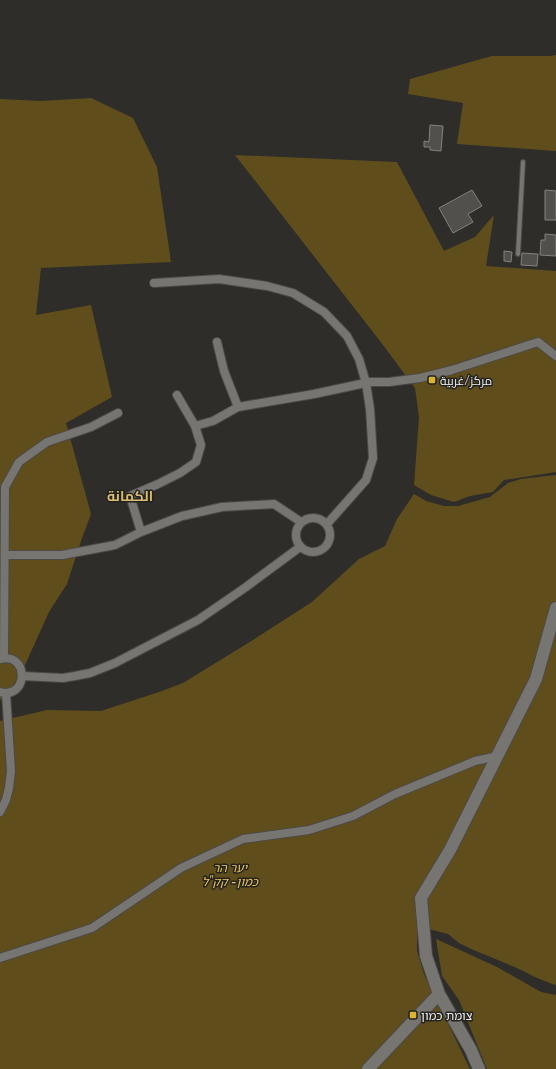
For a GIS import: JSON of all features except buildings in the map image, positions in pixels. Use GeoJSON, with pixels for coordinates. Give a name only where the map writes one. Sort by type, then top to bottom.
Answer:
{"type":"FeatureCollection","features":[{"type":"Feature","properties":{"kind":"main road"},"geometry":{"type":"LineString","coordinates":[[479,1069],[471,1050],[439,994],[426,956],[421,898],[450,850],[536,680],[556,608]]}},
{"type":"Feature","properties":{"kind":"main road"},"geometry":{"type":"LineString","coordinates":[[368,1069],[439,994]]}},
{"type":"Feature","properties":{"kind":"street"},"geometry":{"type":"LineString","coordinates":[[154,283],[219,279],[267,286],[294,293],[324,312],[347,336],[359,359],[366,383],[370,409],[373,458],[366,480],[327,524]]}},
{"type":"Feature","properties":{"kind":"street"},"geometry":{"type":"LineString","coordinates":[[217,342],[224,371],[238,407]]}},
{"type":"Feature","properties":{"kind":"street"},"geometry":{"type":"LineString","coordinates":[[195,426],[213,421],[238,407],[314,394],[370,382],[390,382],[420,378],[452,370],[538,342],[556,356]]}},
{"type":"Feature","properties":{"kind":"street"},"geometry":{"type":"LineString","coordinates":[[141,532],[130,496],[180,473],[196,462],[201,445],[195,426],[177,394]]}},
{"type":"Feature","properties":{"kind":"street"},"geometry":{"type":"LineString","coordinates":[[0,812],[6,800],[11,771],[3,693],[14,691],[21,682],[22,676],[22,670],[15,661],[2,659],[5,487],[19,462],[47,442],[91,426],[118,412]]}},
{"type":"Feature","properties":{"kind":"street"},"geometry":{"type":"LineString","coordinates":[[5,555],[62,555],[115,545],[141,532],[182,516],[222,507],[274,504],[301,522]]}},
{"type":"Feature","properties":{"kind":"street"},"geometry":{"type":"LineString","coordinates":[[311,517],[323,520],[327,524],[330,530],[329,541],[322,550],[316,552],[305,551],[297,543],[295,538],[297,526],[301,522],[311,517]]}},
{"type":"Feature","properties":{"kind":"street"},"geometry":{"type":"LineString","coordinates":[[22,676],[63,678],[90,673],[115,663],[198,620],[300,547]]}},
{"type":"Feature","properties":{"kind":"street"},"geometry":{"type":"LineString","coordinates":[[0,958],[92,928],[181,868],[243,839],[309,830],[353,816],[396,794],[474,761],[498,756]]}},
{"type":"Feature","properties":{"kind":"lane"},"geometry":{"type":"LineString","coordinates":[[518,254],[523,162]]}},
{"type":"Feature","properties":{"kind":"green space"},"geometry":{"type":"Polygon","coordinates":[[[556,55],[556,151],[457,144],[463,103],[408,94],[410,79],[492,56],[556,55]]]}},
{"type":"Feature","properties":{"kind":"green space"},"geometry":{"type":"Polygon","coordinates":[[[91,98],[133,118],[157,167],[171,262],[41,268],[36,315],[91,305],[112,397],[66,423],[91,514],[67,584],[49,612],[25,665],[7,696],[0,700],[0,99],[41,101],[91,98]]]}},
{"type":"Feature","properties":{"kind":"green space"},"geometry":{"type":"Polygon","coordinates":[[[235,155],[397,162],[444,251],[475,237],[494,215],[486,266],[556,271],[556,472],[504,480],[493,492],[470,496],[454,502],[431,495],[414,485],[419,417],[415,388],[235,155]]]}},
{"type":"Feature","properties":{"kind":"green space","name":"יער הר כמון- קק\"ל"},"geometry":{"type":"Polygon","coordinates":[[[556,475],[556,985],[471,949],[459,943],[448,934],[417,926],[417,951],[424,974],[470,1069],[0,1069],[0,721],[47,710],[101,711],[183,683],[312,602],[359,559],[385,546],[397,519],[414,494],[426,501],[444,506],[458,506],[490,497],[508,483],[521,479],[556,475]]]}},
{"type":"Feature","properties":{"kind":"green space"},"geometry":{"type":"Polygon","coordinates":[[[436,939],[497,967],[541,992],[556,995],[556,1069],[487,1069],[459,1000],[442,976],[436,939]]]}},
{"type":"Feature","properties":{"kind":"place","name":"مركز/غربية"},"geometry":{"type":"Point","coordinates":[432,380]}},
{"type":"Feature","properties":{"kind":"place","name":"צומת כמון"},"geometry":{"type":"Point","coordinates":[413,1015]}},
{"type":"Feature","properties":{"kind":"district","name":"الكمانة"},"geometry":{"type":"Point","coordinates":[130,496]}}]}
